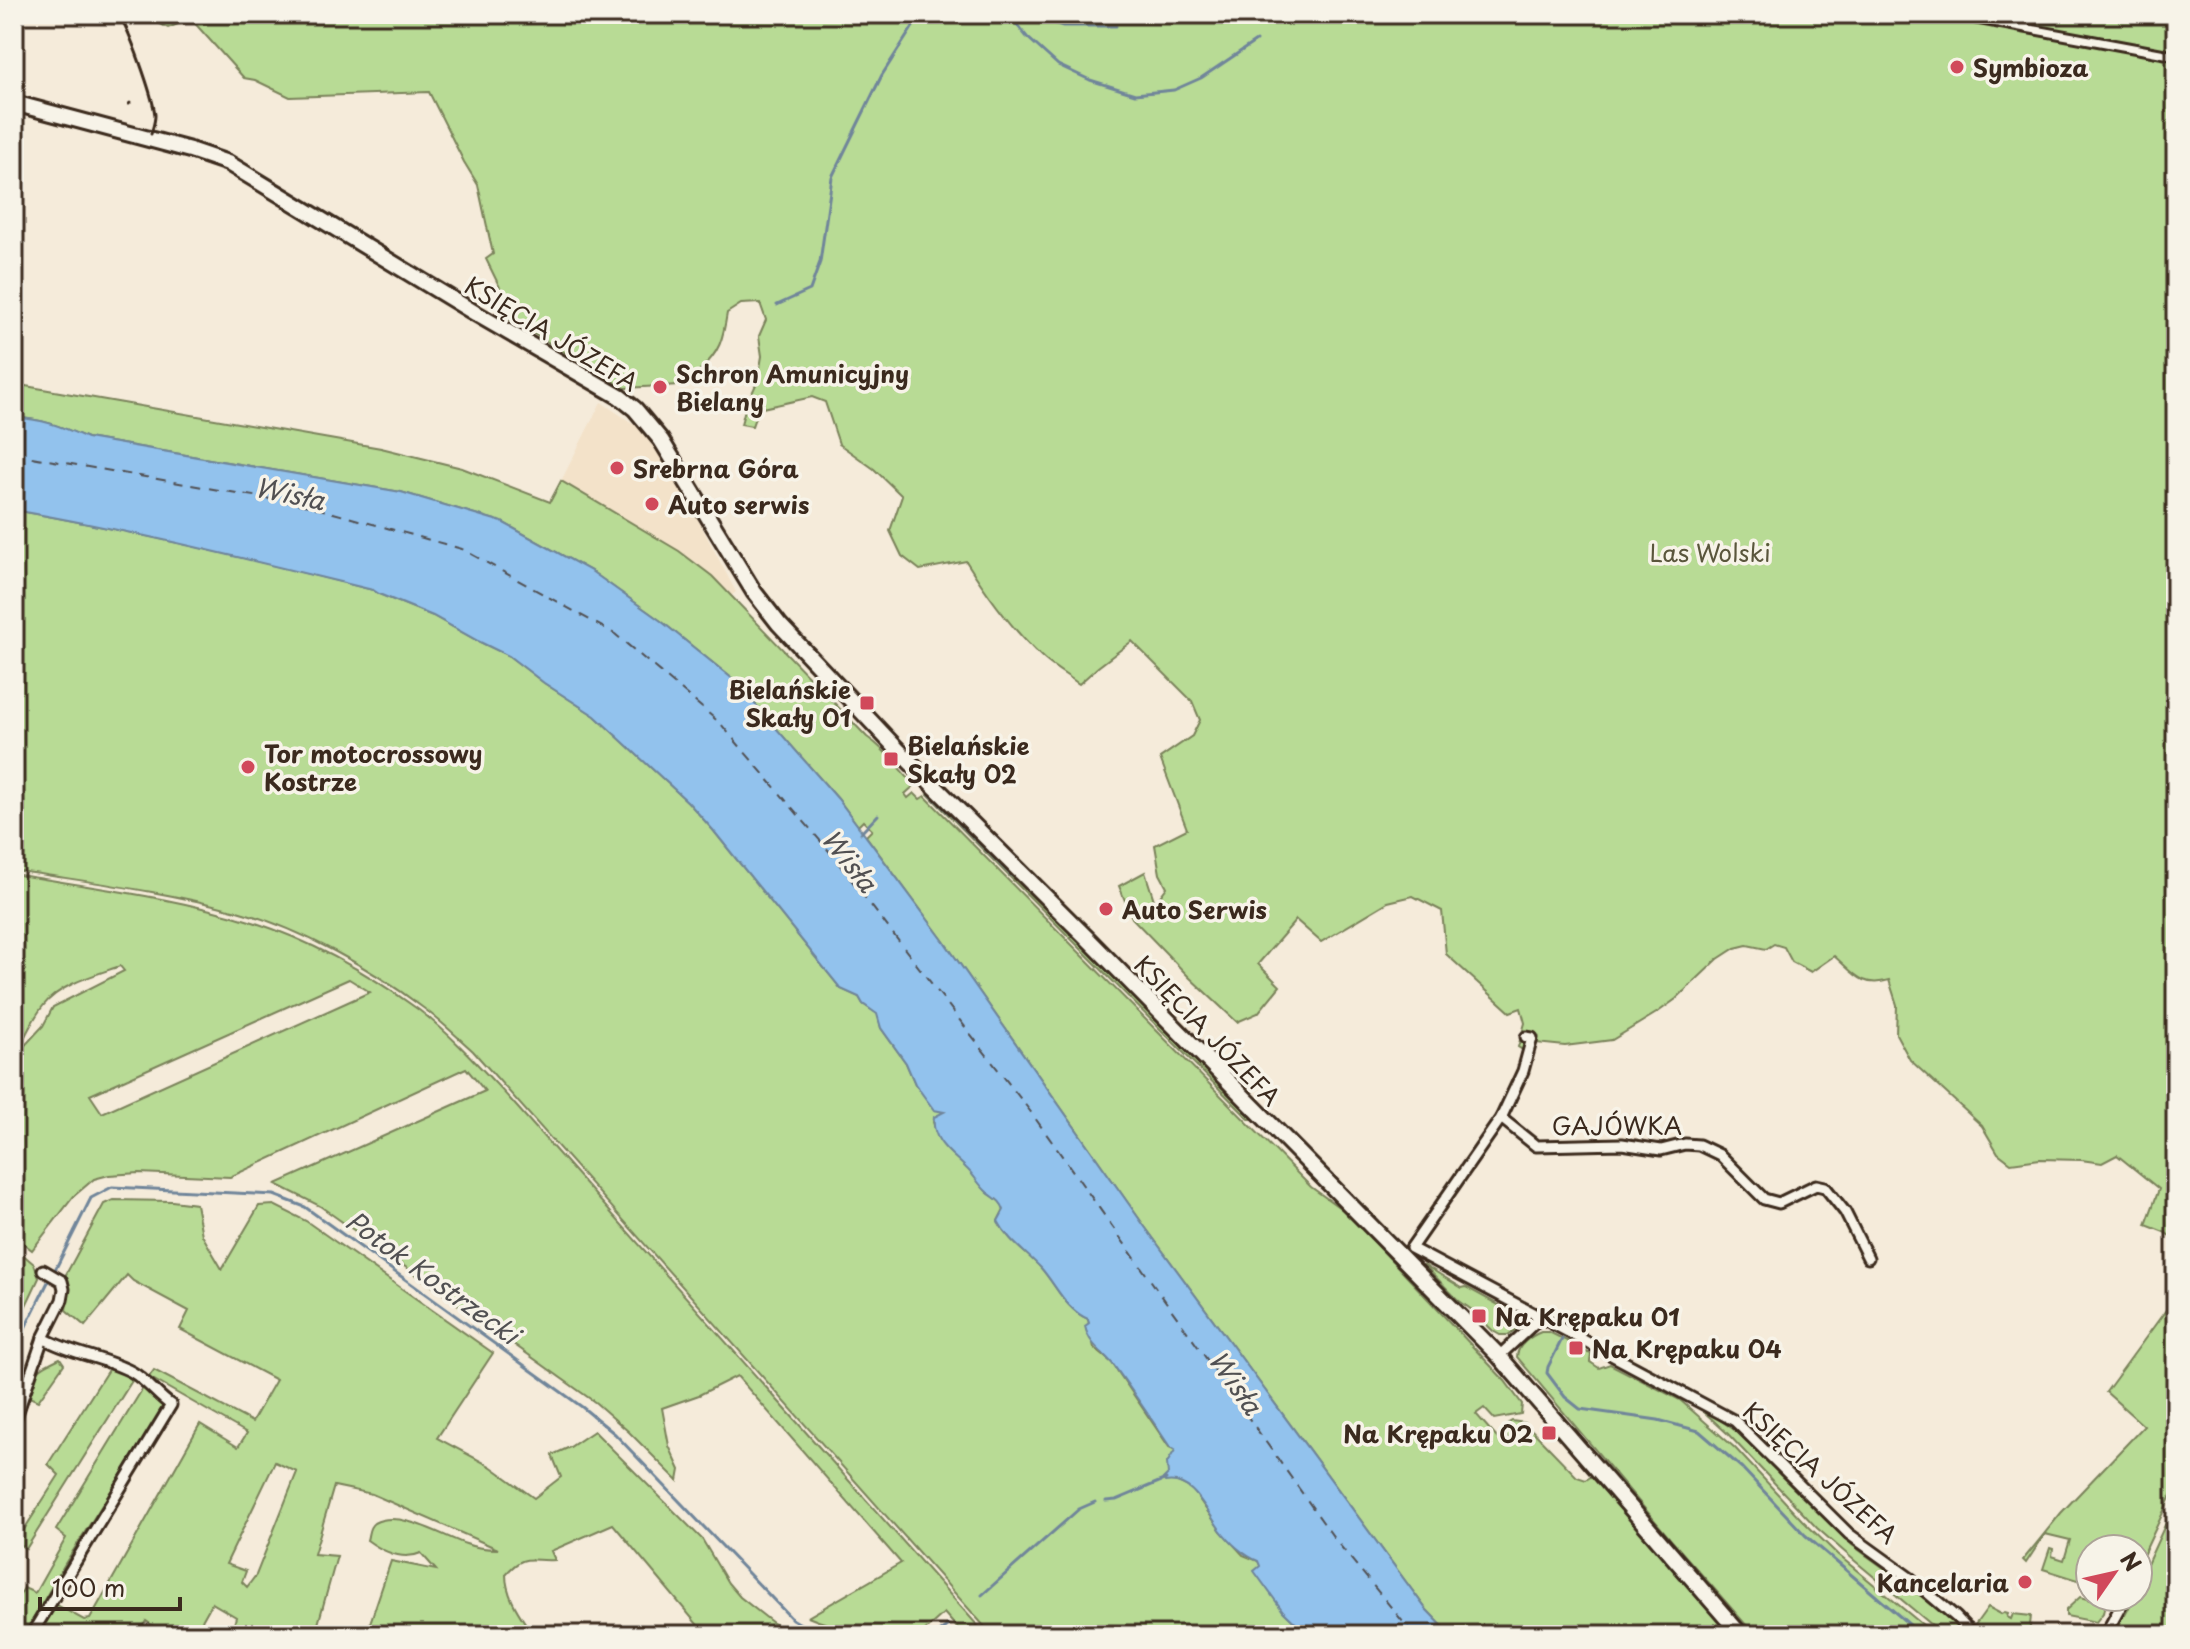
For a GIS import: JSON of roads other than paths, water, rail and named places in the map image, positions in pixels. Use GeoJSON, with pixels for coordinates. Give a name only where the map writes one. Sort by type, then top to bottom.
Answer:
{"type":"FeatureCollection","features":[{"type":"Feature","properties":{"kind":"main road","name":"KSIĘCIA JÓZEFA"},"geometry":{"type":"LineString","coordinates":[[14,103],[228,163],[620,397],[635,409],[661,440],[754,592],[808,655],[899,751],[1073,923],[1499,1356],[1741,1635]]}},
{"type":"Feature","properties":{"kind":"street"},"geometry":{"type":"LineString","coordinates":[[1950,14],[2176,56]]}},
{"type":"Feature","properties":{"kind":"street"},"geometry":{"type":"LineString","coordinates":[[1501,1118],[1523,1071],[1532,1038],[1526,1037]]}},
{"type":"Feature","properties":{"kind":"street","name":"KSIĘCIA JÓZEFA"},"geometry":{"type":"LineString","coordinates":[[1501,1118],[1411,1248],[1735,1421],[1849,1534],[1910,1578],[1973,1635]]}},
{"type":"Feature","properties":{"kind":"street","name":"GAJÓWKA"},"geometry":{"type":"LineString","coordinates":[[1501,1118],[1536,1146],[1622,1144],[1661,1150],[1685,1144],[1699,1145],[1720,1155],[1764,1199],[1779,1203],[1816,1185],[1825,1187],[1845,1212],[1868,1258]]}},
{"type":"Feature","properties":{"kind":"street"},"geometry":{"type":"LineString","coordinates":[[14,1423],[43,1338],[62,1300],[62,1281],[43,1270]]}},
{"type":"Feature","properties":{"kind":"street"},"geometry":{"type":"LineString","coordinates":[[1499,1356],[1540,1318]]}},
{"type":"Feature","properties":{"kind":"street"},"geometry":{"type":"LineString","coordinates":[[31,1635],[171,1405],[157,1396],[135,1373],[56,1346],[43,1338]]}},
{"type":"Feature","properties":{"kind":"street"},"geometry":{"type":"LineString","coordinates":[[2105,1635],[2117,1613]]}},
{"type":"Feature","properties":{"kind":"water","name":"Wisła"},"geometry":{"type":"Polygon","coordinates":[[[14,418],[52,424],[87,438],[401,492],[502,522],[591,571],[661,621],[734,680],[838,799],[943,940],[1145,1227],[1426,1609],[1451,1635],[1308,1635],[1283,1611],[1254,1571],[1260,1566],[1258,1561],[1227,1538],[1191,1489],[1183,1484],[1165,1482],[1167,1463],[1175,1450],[1115,1367],[1090,1339],[1085,1326],[1089,1323],[1088,1319],[1067,1303],[1041,1268],[1002,1228],[998,1221],[1004,1210],[1001,1204],[939,1140],[934,1117],[944,1112],[934,1110],[915,1084],[906,1063],[881,1028],[877,1014],[859,997],[841,989],[688,802],[595,716],[509,656],[433,616],[373,590],[239,557],[14,510],[14,418]]]}},
{"type":"Feature","properties":{"kind":"waterway"},"geometry":{"type":"LineString","coordinates":[[777,305],[810,290],[820,262],[832,177],[882,75],[921,14]]}},
{"type":"Feature","properties":{"kind":"waterway"},"geometry":{"type":"LineString","coordinates":[[1008,14],[1027,37],[1058,65],[1090,80],[1135,94],[1174,90],[1201,78],[1256,41]]}},
{"type":"Feature","properties":{"kind":"waterway"},"geometry":{"type":"LineString","coordinates":[[1025,14],[1063,26],[1116,26]]}},
{"type":"Feature","properties":{"kind":"waterway"},"geometry":{"type":"LineString","coordinates":[[915,778],[919,782]]}},
{"type":"Feature","properties":{"kind":"waterway"},"geometry":{"type":"LineString","coordinates":[[929,793],[1012,876]]}},
{"type":"Feature","properties":{"kind":"waterway","name":"Wisła"},"geometry":{"type":"LineString","coordinates":[[861,833],[878,815]]}},
{"type":"Feature","properties":{"kind":"waterway","name":"Potok Kostrzecki"},"geometry":{"type":"LineString","coordinates":[[54,1272],[91,1198],[112,1187],[274,1195],[305,1207],[615,1434],[792,1619],[816,1633],[827,1635]]}},
{"type":"Feature","properties":{"kind":"waterway","name":"Potok Kostrzecki"},"geometry":{"type":"LineString","coordinates":[[14,1350],[50,1278]]}},
{"type":"Feature","properties":{"kind":"waterway"},"geometry":{"type":"LineString","coordinates":[[1528,1304],[1568,1325],[1567,1328]]}},
{"type":"Feature","properties":{"kind":"waterway"},"geometry":{"type":"LineString","coordinates":[[1562,1339],[1547,1373],[1565,1397],[1580,1409],[1658,1420],[1699,1431],[1742,1468],[1805,1535],[1911,1626],[1915,1635]]}},
{"type":"Feature","properties":{"kind":"waterway","name":"Potok Kostrzecki"},"geometry":{"type":"LineString","coordinates":[[1106,1501],[1116,1500],[1166,1479]]}},
{"type":"Feature","properties":{"kind":"waterway","name":"Potok Kostrzecki"},"geometry":{"type":"LineString","coordinates":[[982,1595],[1079,1509],[1095,1502]]}},
{"type":"Feature","properties":{"kind":"waterway","name":"Potok Kostrzecki"},"geometry":{"type":"LineString","coordinates":[[935,1635],[948,1625]]}},
{"type":"Feature","properties":{"kind":"railway"},"geometry":{"type":"LineString","coordinates":[[118,14],[134,47],[150,93],[155,115],[151,134]]}},
{"type":"Feature","properties":{"kind":"place","name":"Symbioza"},"geometry":{"type":"Point","coordinates":[1957,67]}},
{"type":"Feature","properties":{"kind":"place","name":"Schron Amunicyjny Bielany"},"geometry":{"type":"Point","coordinates":[660,387]}},
{"type":"Feature","properties":{"kind":"place","name":"Srebrna Góra"},"geometry":{"type":"Point","coordinates":[617,468]}},
{"type":"Feature","properties":{"kind":"place","name":"Auto serwis"},"geometry":{"type":"Point","coordinates":[652,504]}},
{"type":"Feature","properties":{"kind":"place","name":"Bielańskie Skały 01"},"geometry":{"type":"Point","coordinates":[867,703]}},
{"type":"Feature","properties":{"kind":"place","name":"Bielańskie Skały 02"},"geometry":{"type":"Point","coordinates":[891,759]}},
{"type":"Feature","properties":{"kind":"place","name":"Tor motocrossowy Kostrze"},"geometry":{"type":"Point","coordinates":[248,767]}},
{"type":"Feature","properties":{"kind":"place","name":"Auto Serwis"},"geometry":{"type":"Point","coordinates":[1106,909]}},
{"type":"Feature","properties":{"kind":"place","name":"Na Krępaku 01"},"geometry":{"type":"Point","coordinates":[1479,1316]}},
{"type":"Feature","properties":{"kind":"place","name":"Na Krępaku 04"},"geometry":{"type":"Point","coordinates":[1576,1348]}},
{"type":"Feature","properties":{"kind":"place","name":"Na Krępaku 02"},"geometry":{"type":"Point","coordinates":[1549,1433]}},
{"type":"Feature","properties":{"kind":"place","name":"Kancelaria"},"geometry":{"type":"Point","coordinates":[2025,1582]}},
{"type":"Feature","properties":{"kind":"park label","name":"Las Wolski"},"geometry":{"type":"Point","coordinates":[1710,552]}}]}
